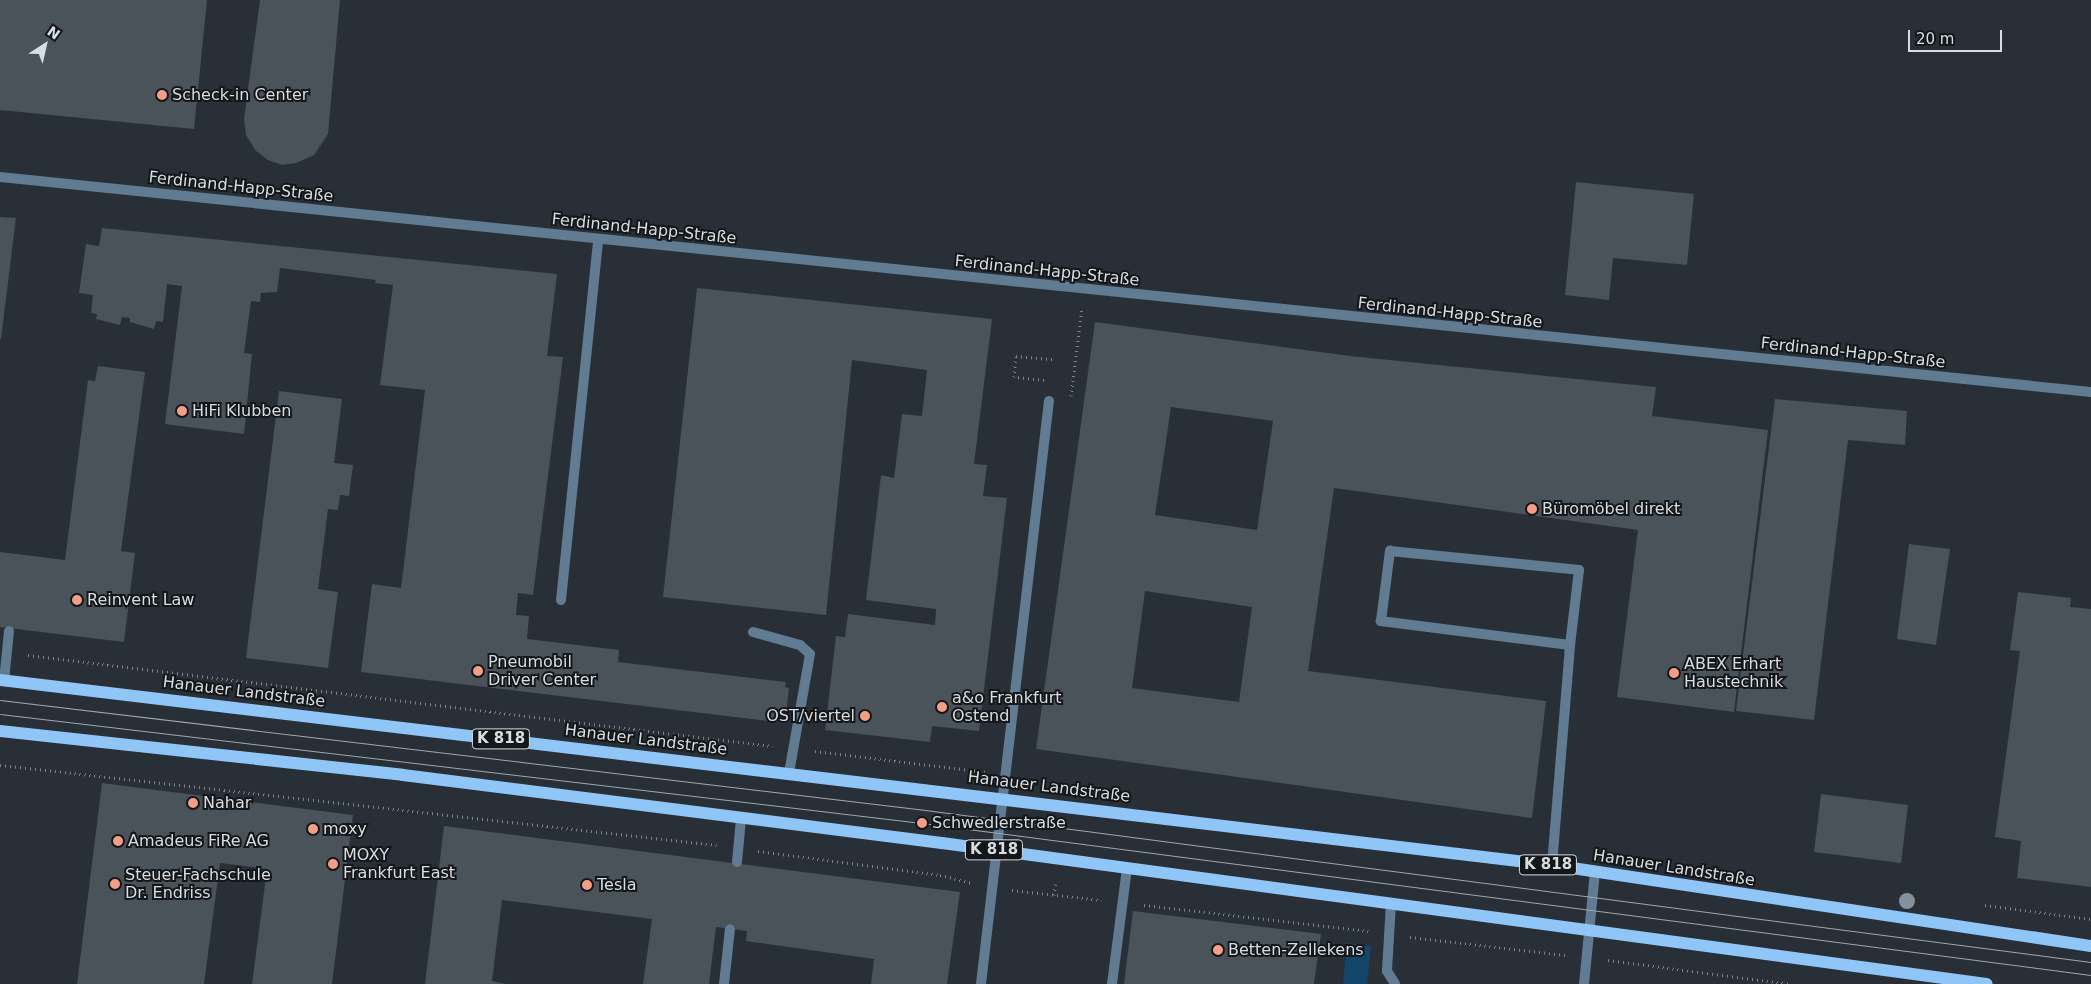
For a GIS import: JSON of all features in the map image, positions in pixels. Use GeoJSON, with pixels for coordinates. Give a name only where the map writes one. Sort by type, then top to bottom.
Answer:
{"type":"FeatureCollection","features":[{"type":"Feature","properties":{"kind":"main road","name":"Hanauer Landstraße"},"geometry":{"type":"LineString","coordinates":[[2,681],[1002,797],[1552,865],[2091,946]]}},
{"type":"Feature","properties":{"kind":"main road","name":"K 818"},"geometry":{"type":"LineString","coordinates":[[0,731],[403,775],[996,850],[1987,984]]}},
{"type":"Feature","properties":{"kind":"street","name":"Ferdinand-Happ-Straße"},"geometry":{"type":"LineString","coordinates":[[0,178],[2091,392]]}},
{"type":"Feature","properties":{"kind":"street"},"geometry":{"type":"LineString","coordinates":[[561,600],[598,239]]}},
{"type":"Feature","properties":{"kind":"street"},"geometry":{"type":"LineString","coordinates":[[981,984],[1049,401]]}},
{"type":"Feature","properties":{"kind":"street"},"geometry":{"type":"LineString","coordinates":[[1552,865],[1570,645],[1579,570],[1390,551],[1381,621],[1570,645]]}},
{"type":"Feature","properties":{"kind":"street"},"geometry":{"type":"LineString","coordinates":[[2,681],[9,631]]}},
{"type":"Feature","properties":{"kind":"street"},"geometry":{"type":"LineString","coordinates":[[753,632],[800,645],[810,654],[789,773]]}},
{"type":"Feature","properties":{"kind":"street"},"geometry":{"type":"LineString","coordinates":[[737,862],[741,819]]}},
{"type":"Feature","properties":{"kind":"street"},"geometry":{"type":"LineString","coordinates":[[1112,984],[1127,868]]}},
{"type":"Feature","properties":{"kind":"street"},"geometry":{"type":"LineString","coordinates":[[1584,984],[1595,872]]}},
{"type":"Feature","properties":{"kind":"street"},"geometry":{"type":"LineString","coordinates":[[1391,903],[1387,971],[1395,984]]}},
{"type":"Feature","properties":{"kind":"street"},"geometry":{"type":"LineString","coordinates":[[724,984],[730,929]]}},
{"type":"Feature","properties":{"kind":"path"},"geometry":{"type":"LineString","coordinates":[[1053,359],[1016,356],[1014,377],[1051,381],[1049,401],[1070,403],[1085,290]]}},
{"type":"Feature","properties":{"kind":"path"},"geometry":{"type":"LineString","coordinates":[[0,765],[739,848],[940,875],[992,888],[1389,934],[1790,984]]}},
{"type":"Feature","properties":{"kind":"shaded area"},"geometry":{"type":"Polygon","coordinates":[[[1347,943],[1371,946],[1367,984],[1343,984],[1347,943]]]}},
{"type":"Feature","properties":{"kind":"building"},"geometry":{"type":"Polygon","coordinates":[[[0,0],[207,0],[194,129],[0,110],[0,0]]]}},
{"type":"Feature","properties":{"kind":"building"},"geometry":{"type":"Polygon","coordinates":[[[260,0],[340,0],[328,134],[314,155],[296,163],[282,165],[268,160],[256,151],[246,135],[244,119],[260,0]]]}},
{"type":"Feature","properties":{"kind":"building"},"geometry":{"type":"Polygon","coordinates":[[[1576,182],[1694,194],[1687,265],[1613,258],[1609,300],[1565,295],[1576,182]]]}},
{"type":"Feature","properties":{"kind":"building"},"geometry":{"type":"Polygon","coordinates":[[[0,217],[16,218],[1,339],[0,339],[0,217]]]}},
{"type":"Feature","properties":{"kind":"building"},"geometry":{"type":"Polygon","coordinates":[[[102,228],[557,274],[547,356],[563,357],[533,595],[518,593],[516,615],[529,616],[527,639],[619,650],[618,662],[786,682],[785,687],[789,688],[785,723],[361,672],[372,584],[401,588],[425,390],[380,385],[393,285],[375,283],[376,280],[280,268],[277,292],[261,293],[260,302],[251,301],[244,353],[252,354],[244,434],[165,424],[182,286],[167,284],[163,322],[156,321],[154,329],[130,322],[130,318],[122,317],[120,325],[96,319],[97,314],[91,313],[93,295],[79,293],[86,244],[99,246],[102,228]]]}},
{"type":"Feature","properties":{"kind":"building"},"geometry":{"type":"Polygon","coordinates":[[[697,288],[992,319],[974,464],[987,465],[983,496],[1007,498],[979,731],[932,726],[930,742],[825,730],[836,636],[845,637],[848,614],[935,625],[936,609],[866,600],[881,475],[894,478],[902,414],[922,416],[927,370],[852,360],[826,615],[663,597],[697,288]]]}},
{"type":"Feature","properties":{"kind":"building"},"geometry":{"type":"Polygon","coordinates":[[[1095,322],[1350,356],[1656,387],[1652,416],[1768,430],[1734,712],[1617,697],[1638,530],[1334,488],[1308,671],[1546,701],[1532,818],[1036,749],[1095,322]],[[1171,407],[1155,515],[1257,530],[1273,421],[1171,407]],[[1145,591],[1132,688],[1239,702],[1252,607],[1145,591]]]}},
{"type":"Feature","properties":{"kind":"building"},"geometry":{"type":"Polygon","coordinates":[[[98,366],[145,372],[121,551],[135,553],[124,642],[0,627],[0,552],[65,560],[88,380],[95,381],[98,366]]]}},
{"type":"Feature","properties":{"kind":"building"},"geometry":{"type":"Polygon","coordinates":[[[279,391],[342,399],[334,463],[353,465],[349,496],[340,495],[338,510],[328,509],[318,589],[338,592],[328,668],[246,658],[279,391]]]}},
{"type":"Feature","properties":{"kind":"building"},"geometry":{"type":"Polygon","coordinates":[[[1775,399],[1907,411],[1905,445],[1848,440],[1814,720],[1736,711],[1775,399]]]}},
{"type":"Feature","properties":{"kind":"building"},"geometry":{"type":"Polygon","coordinates":[[[1909,544],[1950,549],[1936,645],[1897,639],[1909,544]]]}},
{"type":"Feature","properties":{"kind":"building"},"geometry":{"type":"Polygon","coordinates":[[[2018,592],[2071,598],[2070,607],[2091,609],[2091,887],[2017,878],[2021,841],[1995,837],[2020,651],[2010,650],[2018,592]]]}},
{"type":"Feature","properties":{"kind":"building"},"geometry":{"type":"Polygon","coordinates":[[[102,783],[353,815],[332,984],[252,984],[267,869],[220,863],[204,984],[77,984],[102,783]]]}},
{"type":"Feature","properties":{"kind":"building"},"geometry":{"type":"Polygon","coordinates":[[[1821,794],[1908,805],[1901,863],[1814,852],[1821,794]]]}},
{"type":"Feature","properties":{"kind":"building"},"geometry":{"type":"Polygon","coordinates":[[[444,826],[960,892],[947,984],[871,984],[874,959],[746,941],[747,931],[716,927],[709,984],[643,984],[652,919],[502,900],[492,981],[506,984],[425,984],[444,826]]]}},
{"type":"Feature","properties":{"kind":"building"},"geometry":{"type":"Polygon","coordinates":[[[1133,911],[1321,934],[1314,984],[1124,984],[1133,911]]]}},
{"type":"Feature","properties":{"kind":"tram line"},"geometry":{"type":"LineString","coordinates":[[0,700],[925,810],[2091,962]]}},
{"type":"Feature","properties":{"kind":"tram line"},"geometry":{"type":"LineString","coordinates":[[0,714],[922,823],[2091,975]]}},
{"type":"Feature","properties":{"kind":"place","name":"Scheck-in Center"},"geometry":{"type":"Point","coordinates":[162,95]}},
{"type":"Feature","properties":{"kind":"place","name":"HiFi Klubben"},"geometry":{"type":"Point","coordinates":[182,411]}},
{"type":"Feature","properties":{"kind":"place","name":"Büromöbel direkt"},"geometry":{"type":"Point","coordinates":[1532,509]}},
{"type":"Feature","properties":{"kind":"place","name":"Reinvent Law"},"geometry":{"type":"Point","coordinates":[77,600]}},
{"type":"Feature","properties":{"kind":"place","name":"Pneumobil Driver Center"},"geometry":{"type":"Point","coordinates":[478,671]}},
{"type":"Feature","properties":{"kind":"place","name":"ABEX Erhart Haustechnik"},"geometry":{"type":"Point","coordinates":[1674,673]}},
{"type":"Feature","properties":{"kind":"place","name":"a&o Frankfurt Ostend"},"geometry":{"type":"Point","coordinates":[942,707]}},
{"type":"Feature","properties":{"kind":"place","name":"OST/viertel"},"geometry":{"type":"Point","coordinates":[865,716]}},
{"type":"Feature","properties":{"kind":"place","name":"Nahar"},"geometry":{"type":"Point","coordinates":[193,803]}},
{"type":"Feature","properties":{"kind":"place","name":"Schwedlerstraße"},"geometry":{"type":"Point","coordinates":[922,823]}},
{"type":"Feature","properties":{"kind":"place","name":"moxy"},"geometry":{"type":"Point","coordinates":[313,829]}},
{"type":"Feature","properties":{"kind":"place","name":"Amadeus FiRe AG"},"geometry":{"type":"Point","coordinates":[118,841]}},
{"type":"Feature","properties":{"kind":"place","name":"MOXY Frankfurt East"},"geometry":{"type":"Point","coordinates":[333,864]}},
{"type":"Feature","properties":{"kind":"place","name":"Steuer-Fachschule Dr. Endriss"},"geometry":{"type":"Point","coordinates":[115,884]}},
{"type":"Feature","properties":{"kind":"place","name":"Tesla"},"geometry":{"type":"Point","coordinates":[587,885]}},
{"type":"Feature","properties":{"kind":"place","name":"Betten-Zellekens"},"geometry":{"type":"Point","coordinates":[1218,950]}}]}
